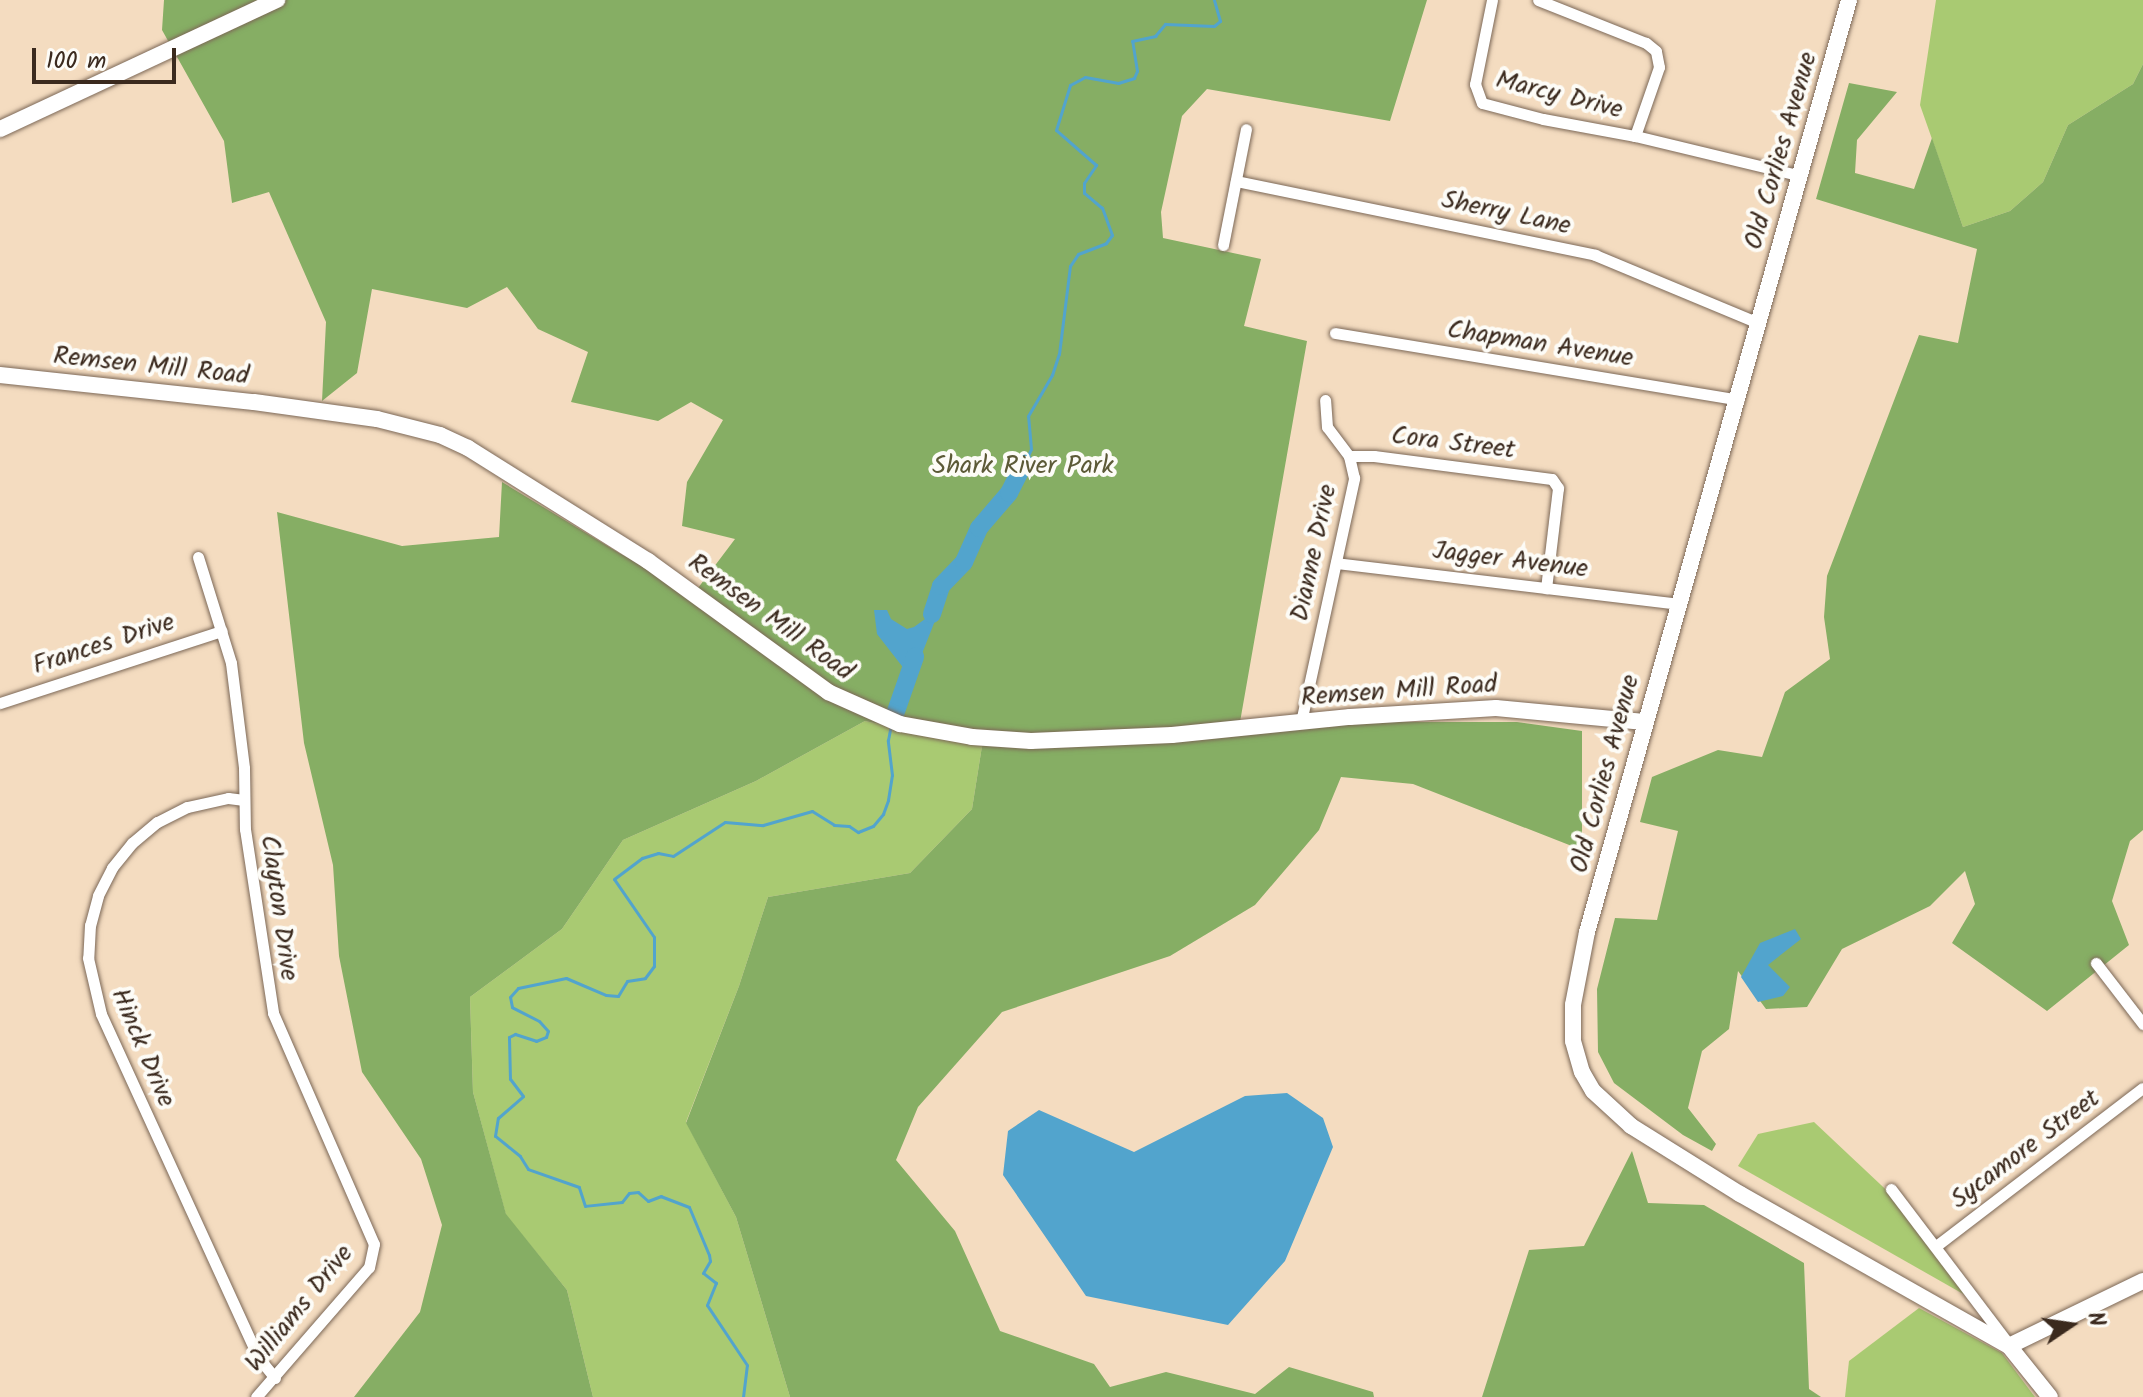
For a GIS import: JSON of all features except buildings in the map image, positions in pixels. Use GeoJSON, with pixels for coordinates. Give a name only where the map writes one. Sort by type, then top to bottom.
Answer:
{"type":"FeatureCollection","features":[{"type":"Feature","properties":{"kind":"street"},"geometry":{"type":"LineString","coordinates":[[0,129],[277,0]]}},
{"type":"Feature","properties":{"kind":"street","name":"Marcy Drive"},"geometry":{"type":"LineString","coordinates":[[1492,0],[1475,84],[1482,103],[1798,175]]}},
{"type":"Feature","properties":{"kind":"street","name":"Marcy Drive"},"geometry":{"type":"LineString","coordinates":[[1538,0],[1646,43],[1656,51],[1659,67],[1635,136]]}},
{"type":"Feature","properties":{"kind":"street","name":"Old Corlies Avenue"},"geometry":{"type":"LineString","coordinates":[[1846,1],[1738,400],[1644,722],[1578,972],[1573,1041],[1588,1083],[1622,1119],[1680,1159],[2009,1346]]}},
{"type":"Feature","properties":{"kind":"street"},"geometry":{"type":"LineString","coordinates":[[1223,245],[1246,129]]}},
{"type":"Feature","properties":{"kind":"street","name":"Sherry Lane"},"geometry":{"type":"LineString","coordinates":[[1236,181],[1595,255],[1758,323]]}},
{"type":"Feature","properties":{"kind":"street","name":"Chapman Avenue"},"geometry":{"type":"LineString","coordinates":[[1335,333],[1738,400]]}},
{"type":"Feature","properties":{"kind":"street","name":"Remsen Mill Road"},"geometry":{"type":"LineString","coordinates":[[0,375],[254,402],[377,419],[440,435],[468,448],[648,561],[815,683],[881,718],[900,724],[972,737],[1031,741],[1186,734],[1496,708],[1644,722]]}},
{"type":"Feature","properties":{"kind":"street","name":"Dianne Drive"},"geometry":{"type":"LineString","coordinates":[[1301,722],[1354,478],[1349,456],[1330,436],[1325,400]]}},
{"type":"Feature","properties":{"kind":"street","name":"Cora Street"},"geometry":{"type":"LineString","coordinates":[[1349,456],[1552,479],[1558,488],[1546,588]]}},
{"type":"Feature","properties":{"kind":"street","name":"Clayton Drive"},"geometry":{"type":"LineString","coordinates":[[198,557],[222,631],[239,713],[244,800],[259,941],[273,1013],[374,1248]]}},
{"type":"Feature","properties":{"kind":"street","name":"Jagger Avenue"},"geometry":{"type":"LineString","coordinates":[[1336,563],[1679,604]]}},
{"type":"Feature","properties":{"kind":"street","name":"Frances Drive"},"geometry":{"type":"LineString","coordinates":[[0,703],[222,631]]}},
{"type":"Feature","properties":{"kind":"street","name":"Hinck Drive"},"geometry":{"type":"LineString","coordinates":[[244,800],[228,798],[187,807],[157,822],[132,843],[112,868],[98,896],[90,925],[88,958],[101,1014],[258,1357],[275,1378]]}},
{"type":"Feature","properties":{"kind":"street"},"geometry":{"type":"LineString","coordinates":[[2096,963],[2143,1024]]}},
{"type":"Feature","properties":{"kind":"street","name":"Sycamore Street"},"geometry":{"type":"LineString","coordinates":[[1936,1246],[2143,1088]]}},
{"type":"Feature","properties":{"kind":"street","name":"Old Corlies Avenue"},"geometry":{"type":"LineString","coordinates":[[1891,1189],[2050,1397]]}},
{"type":"Feature","properties":{"kind":"street","name":"Williams Drive"},"geometry":{"type":"LineString","coordinates":[[256,1397],[369,1267],[374,1248]]}},
{"type":"Feature","properties":{"kind":"street"},"geometry":{"type":"LineString","coordinates":[[2009,1346],[2143,1281]]}},
{"type":"Feature","properties":{"kind":"green space","name":"Shark River Park"},"geometry":{"type":"Polygon","coordinates":[[[164,0],[1427,0],[1390,121],[1207,89],[1182,116],[1161,212],[1163,238],[1261,259],[1244,326],[1307,341],[1240,722],[1517,722],[1582,731],[1582,850],[1413,784],[1341,777],[1319,830],[1255,905],[1170,956],[1002,1012],[918,1107],[896,1160],[955,1231],[1000,1331],[1094,1364],[1110,1387],[1166,1372],[1255,1394],[1289,1367],[1373,1392],[1374,1397],[790,1397],[736,1217],[686,1123],[739,986],[768,897],[910,873],[972,809],[982,746],[865,721],[756,781],[623,840],[562,929],[470,997],[473,1092],[506,1214],[567,1290],[593,1397],[354,1397],[420,1312],[442,1225],[421,1159],[362,1072],[339,956],[333,865],[304,743],[277,512],[402,546],[499,537],[502,482],[619,553],[695,592],[735,539],[682,526],[687,482],[723,420],[691,402],[658,421],[571,402],[588,352],[538,329],[507,287],[467,308],[372,289],[357,373],[322,401],[326,322],[269,192],[232,203],[224,141],[162,30],[164,0]]]}},
{"type":"Feature","properties":{"kind":"green space"},"geometry":{"type":"Polygon","coordinates":[[[1936,0],[2143,0],[2143,64],[2133,84],[2068,125],[2043,182],[2010,211],[1963,227],[1920,105],[1936,0]]]}},
{"type":"Feature","properties":{"kind":"green space"},"geometry":{"type":"Polygon","coordinates":[[[2143,64],[2143,830],[2130,841],[2112,901],[2129,945],[2047,1011],[1952,943],[1975,904],[1965,871],[1930,906],[1842,949],[1807,1007],[1766,1009],[1738,971],[1729,1029],[1702,1051],[1688,1108],[1716,1144],[1712,1151],[1683,1135],[1614,1083],[1598,1052],[1597,989],[1615,918],[1657,920],[1678,831],[1640,822],[1652,777],[1718,750],[1762,757],[1785,692],[1830,659],[1824,617],[1827,576],[1919,335],[1958,343],[1977,249],[1816,199],[1849,83],[1897,92],[1857,140],[1855,173],[1914,189],[1932,138],[1963,227],[2010,211],[2043,182],[2068,125],[2133,84],[2143,64]]]}},
{"type":"Feature","properties":{"kind":"green space"},"geometry":{"type":"Polygon","coordinates":[[[865,721],[982,746],[972,809],[910,873],[768,897],[739,986],[686,1122],[736,1217],[790,1397],[593,1397],[567,1290],[506,1215],[473,1092],[470,997],[562,929],[623,840],[756,781],[865,721]]]}},
{"type":"Feature","properties":{"kind":"green space"},"geometry":{"type":"Polygon","coordinates":[[[1814,1122],[1898,1201],[1972,1299],[1738,1166],[1758,1134],[1814,1122]]]}},
{"type":"Feature","properties":{"kind":"green space"},"geometry":{"type":"Polygon","coordinates":[[[1632,1151],[1648,1203],[1704,1205],[1804,1263],[1809,1389],[1821,1397],[1482,1397],[1529,1250],[1584,1246],[1632,1151]]]}},
{"type":"Feature","properties":{"kind":"green space"},"geometry":{"type":"Polygon","coordinates":[[[1919,1308],[2002,1353],[2035,1397],[1845,1397],[1849,1361],[1919,1308]]]}},
{"type":"Feature","properties":{"kind":"water"},"geometry":{"type":"Polygon","coordinates":[[[937,593],[944,598],[912,679],[906,681],[905,670],[877,634],[874,610],[887,610],[891,619],[907,629],[925,619],[937,593]]]}},
{"type":"Feature","properties":{"kind":"water"},"geometry":{"type":"Polygon","coordinates":[[[1795,929],[1801,939],[1768,965],[1790,987],[1783,996],[1758,1002],[1741,977],[1760,943],[1795,929]]]}},
{"type":"Feature","properties":{"kind":"water"},"geometry":{"type":"Polygon","coordinates":[[[1287,1093],[1323,1118],[1333,1147],[1285,1261],[1228,1325],[1086,1296],[1003,1175],[1008,1131],[1039,1110],[1134,1152],[1245,1096],[1287,1093]]]}},
{"type":"Feature","properties":{"kind":"waterway"},"geometry":{"type":"LineString","coordinates":[[937,593],[989,517],[1012,491],[1031,449],[1028,416],[1052,375],[1059,354],[1070,266],[1078,254],[1106,243],[1112,235],[1102,208],[1084,193],[1084,183],[1096,165],[1056,130],[1070,85],[1085,77],[1118,83],[1134,78],[1137,71],[1132,41],[1155,36],[1165,24],[1214,26],[1220,21],[1214,0]]}},
{"type":"Feature","properties":{"kind":"waterway"},"geometry":{"type":"LineString","coordinates":[[932,614],[941,586],[964,562],[979,528],[1009,493],[1024,463]]}},
{"type":"Feature","properties":{"kind":"waterway"},"geometry":{"type":"LineString","coordinates":[[894,717],[915,657]]}},
{"type":"Feature","properties":{"kind":"waterway"},"geometry":{"type":"LineString","coordinates":[[743,1397],[747,1365],[707,1305],[716,1283],[703,1273],[710,1261],[709,1255],[689,1207],[661,1196],[648,1201],[638,1192],[629,1193],[622,1202],[585,1206],[579,1187],[528,1169],[520,1156],[495,1136],[498,1118],[523,1096],[510,1079],[509,1037],[515,1034],[536,1041],[546,1037],[548,1031],[539,1021],[512,1007],[510,997],[518,988],[566,978],[606,995],[618,996],[627,981],[645,978],[654,966],[654,937],[614,879],[642,858],[658,853],[673,856],[725,822],[763,825],[812,811],[834,825],[849,826],[858,832],[873,826],[883,814],[888,800],[892,775],[888,740],[891,725]]}}]}
